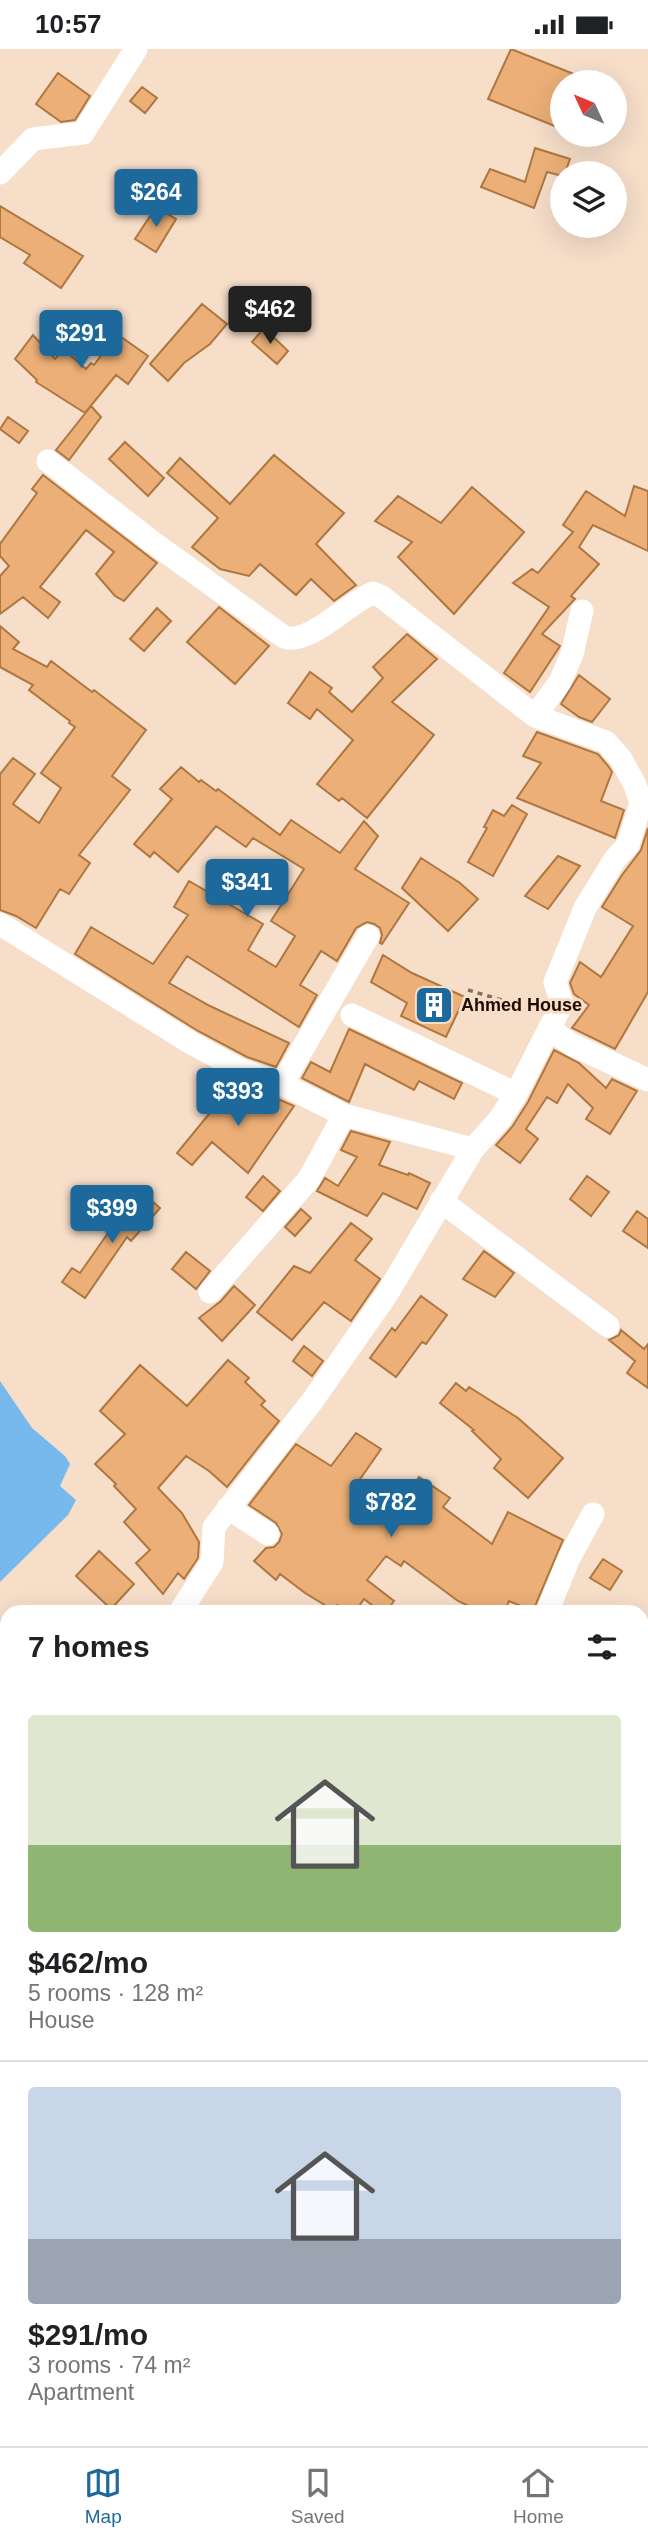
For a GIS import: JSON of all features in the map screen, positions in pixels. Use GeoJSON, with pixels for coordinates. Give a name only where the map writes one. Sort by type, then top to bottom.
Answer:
{"type":"FeatureCollection","features":[{"type":"Feature","properties":{"kind":"street"},"geometry":{"type":"LineString","coordinates":[[0,173],[33,139],[83,133],[136,49]]}},
{"type":"Feature","properties":{"kind":"street"},"geometry":{"type":"LineString","coordinates":[[48,461],[150,541],[284,637],[289,639],[302,635],[333,619],[364,596],[373,593],[382,597],[535,716],[606,742],[621,759],[641,803],[628,845],[615,859],[585,908],[570,941],[555,982],[562,1004],[545,1020],[516,1094],[500,1119],[473,1149],[387,1294],[313,1400],[214,1527],[212,1562],[184,1605]]}},
{"type":"Feature","properties":{"kind":"street"},"geometry":{"type":"LineString","coordinates":[[535,716],[560,682],[572,654],[582,611]]}},
{"type":"Feature","properties":{"kind":"street"},"geometry":{"type":"LineString","coordinates":[[0,924],[191,1043],[241,1070],[282,1084],[344,1115],[473,1149]]}},
{"type":"Feature","properties":{"kind":"street"},"geometry":{"type":"LineString","coordinates":[[282,1084],[368,936]]}},
{"type":"Feature","properties":{"kind":"street"},"geometry":{"type":"LineString","coordinates":[[352,1015],[516,1094]]}},
{"type":"Feature","properties":{"kind":"street"},"geometry":{"type":"LineString","coordinates":[[545,1020],[571,1044],[648,1080]]}},
{"type":"Feature","properties":{"kind":"street"},"geometry":{"type":"LineString","coordinates":[[210,1292],[309,1179],[344,1115]]}},
{"type":"Feature","properties":{"kind":"street"},"geometry":{"type":"LineString","coordinates":[[441,1201],[608,1326]]}},
{"type":"Feature","properties":{"kind":"street"},"geometry":{"type":"LineString","coordinates":[[228,1508],[268,1534]]}},
{"type":"Feature","properties":{"kind":"street"},"geometry":{"type":"LineString","coordinates":[[556,1605],[569,1558],[593,1514]]}},
{"type":"Feature","properties":{"kind":"path"},"geometry":{"type":"LineString","coordinates":[[468,990],[545,1020]]}},
{"type":"Feature","properties":{"kind":"water"},"geometry":{"type":"Polygon","coordinates":[[[0,1381],[32,1428],[65,1456],[70,1464],[60,1486],[76,1500],[68,1515],[0,1582],[0,1381]]]}},
{"type":"Feature","properties":{"kind":"building"},"geometry":{"type":"Polygon","coordinates":[[[511,49],[564,70],[550,70],[550,124],[488,99],[511,49]]]}},
{"type":"Feature","properties":{"kind":"building"},"geometry":{"type":"Polygon","coordinates":[[[58,73],[90,96],[75,120],[61,122],[36,104],[58,73]]]}},
{"type":"Feature","properties":{"kind":"building"},"geometry":{"type":"Polygon","coordinates":[[[142,87],[157,98],[145,113],[130,101],[142,87]]]}},
{"type":"Feature","properties":{"kind":"building"},"geometry":{"type":"Polygon","coordinates":[[[535,148],[570,159],[550,161],[550,173],[547,172],[534,208],[481,187],[490,169],[525,182],[535,148]]]}},
{"type":"Feature","properties":{"kind":"building"},"geometry":{"type":"Polygon","coordinates":[[[0,206],[83,256],[61,288],[24,263],[30,255],[0,237],[0,206]]]}},
{"type":"Feature","properties":{"kind":"building"},"geometry":{"type":"Polygon","coordinates":[[[156,207],[176,219],[156,252],[135,239],[156,207]]]}},
{"type":"Feature","properties":{"kind":"building"},"geometry":{"type":"Polygon","coordinates":[[[202,304],[227,324],[210,344],[184,363],[168,381],[150,364],[202,304]]]}},
{"type":"Feature","properties":{"kind":"building"},"geometry":{"type":"Polygon","coordinates":[[[264,328],[288,351],[277,364],[252,342],[264,328]]]}},
{"type":"Feature","properties":{"kind":"building"},"geometry":{"type":"Polygon","coordinates":[[[117,334],[148,356],[128,384],[116,375],[85,413],[36,382],[15,359],[33,335],[55,359],[63,349],[86,369],[91,363],[94,365],[117,334]]]}},
{"type":"Feature","properties":{"kind":"building"},"geometry":{"type":"Polygon","coordinates":[[[91,406],[101,417],[69,460],[56,450],[91,406]]]}},
{"type":"Feature","properties":{"kind":"building"},"geometry":{"type":"Polygon","coordinates":[[[8,417],[28,431],[19,443],[0,429],[8,417]]]}},
{"type":"Feature","properties":{"kind":"building"},"geometry":{"type":"Polygon","coordinates":[[[125,442],[164,478],[148,496],[109,459],[125,442]]]}},
{"type":"Feature","properties":{"kind":"building"},"geometry":{"type":"Polygon","coordinates":[[[274,455],[344,513],[316,544],[356,585],[334,601],[311,579],[296,595],[260,564],[249,576],[220,569],[192,547],[218,518],[167,473],[180,458],[230,504],[274,455]]]}},
{"type":"Feature","properties":{"kind":"building"},"geometry":{"type":"Polygon","coordinates":[[[43,475],[157,563],[124,601],[115,596],[96,574],[114,552],[86,530],[40,587],[60,602],[48,618],[23,597],[0,614],[0,576],[9,566],[0,556],[0,544],[37,493],[32,489],[43,475]]]}},
{"type":"Feature","properties":{"kind":"building"},"geometry":{"type":"Polygon","coordinates":[[[634,486],[648,491],[648,551],[593,525],[579,547],[599,564],[571,596],[575,599],[542,634],[560,646],[530,692],[504,673],[549,607],[513,583],[532,569],[538,573],[573,532],[563,525],[586,491],[625,516],[634,486]]]}},
{"type":"Feature","properties":{"kind":"building"},"geometry":{"type":"Polygon","coordinates":[[[472,487],[524,532],[454,614],[398,557],[412,542],[375,521],[398,496],[441,523],[472,487]]]}},
{"type":"Feature","properties":{"kind":"building"},"geometry":{"type":"Polygon","coordinates":[[[219,607],[269,646],[235,684],[187,642],[219,607]]]}},
{"type":"Feature","properties":{"kind":"building"},"geometry":{"type":"Polygon","coordinates":[[[157,608],[171,621],[144,651],[130,639],[157,608]]]}},
{"type":"Feature","properties":{"kind":"building"},"geometry":{"type":"Polygon","coordinates":[[[0,626],[19,642],[13,649],[47,667],[51,661],[146,730],[112,776],[130,790],[79,855],[90,863],[69,894],[60,889],[36,928],[0,910],[0,774],[13,758],[35,774],[13,804],[39,823],[61,788],[41,773],[75,727],[29,690],[33,685],[0,667],[0,626]]]}},
{"type":"Feature","properties":{"kind":"building"},"geometry":{"type":"Polygon","coordinates":[[[407,634],[437,659],[392,702],[434,735],[367,818],[342,798],[339,801],[317,784],[353,740],[317,709],[310,719],[288,703],[310,672],[332,688],[329,692],[352,712],[383,678],[373,667],[407,634]]]}},
{"type":"Feature","properties":{"kind":"building"},"geometry":{"type":"Polygon","coordinates":[[[579,675],[610,699],[592,722],[579,717],[561,704],[579,675]]]}},
{"type":"Feature","properties":{"kind":"building"},"geometry":{"type":"Polygon","coordinates":[[[537,732],[598,754],[609,767],[612,772],[601,801],[624,810],[615,838],[517,798],[541,763],[523,756],[537,732]]]}},
{"type":"Feature","properties":{"kind":"building"},"geometry":{"type":"Polygon","coordinates":[[[181,767],[199,782],[201,780],[216,791],[218,789],[280,835],[291,820],[340,853],[364,821],[378,836],[355,869],[409,903],[382,944],[380,928],[367,922],[356,928],[337,961],[321,951],[300,985],[317,995],[299,1027],[187,956],[169,983],[210,1006],[289,1043],[276,1067],[247,1057],[198,1031],[75,954],[91,927],[153,964],[188,915],[174,907],[189,881],[263,924],[248,950],[276,967],[295,936],[271,921],[304,869],[253,838],[246,847],[216,826],[178,872],[154,852],[150,857],[134,844],[172,799],[160,789],[181,767]]]}},
{"type":"Feature","properties":{"kind":"building"},"geometry":{"type":"Polygon","coordinates":[[[512,805],[527,814],[493,876],[468,862],[487,828],[484,827],[493,810],[504,816],[512,805]]]}},
{"type":"Feature","properties":{"kind":"building"},"geometry":{"type":"Polygon","coordinates":[[[648,828],[648,992],[615,1049],[572,1028],[589,1005],[574,994],[570,983],[580,962],[601,977],[633,926],[602,907],[641,850],[648,828]]]}},
{"type":"Feature","properties":{"kind":"building"},"geometry":{"type":"Polygon","coordinates":[[[558,856],[580,866],[548,909],[525,896],[558,856]]]}},
{"type":"Feature","properties":{"kind":"building"},"geometry":{"type":"Polygon","coordinates":[[[421,858],[460,883],[478,899],[448,931],[402,888],[421,858]]]}},
{"type":"Feature","properties":{"kind":"building","name":"Ahmed House"},"geometry":{"type":"Polygon","coordinates":[[[383,955],[412,973],[465,997],[446,1037],[401,1016],[407,1003],[371,982],[383,955]]]}},
{"type":"Feature","properties":{"kind":"building"},"geometry":{"type":"Polygon","coordinates":[[[349,1029],[462,1083],[454,1099],[419,1081],[414,1090],[365,1064],[349,1102],[302,1078],[311,1062],[330,1072],[349,1029]]]}},
{"type":"Feature","properties":{"kind":"building"},"geometry":{"type":"Polygon","coordinates":[[[554,1050],[579,1063],[606,1088],[612,1079],[637,1091],[610,1134],[586,1119],[593,1108],[568,1084],[557,1103],[547,1097],[526,1129],[538,1139],[520,1163],[496,1145],[528,1102],[554,1050]]]}},
{"type":"Feature","properties":{"kind":"building"},"geometry":{"type":"Polygon","coordinates":[[[255,1089],[294,1106],[248,1173],[212,1142],[192,1165],[177,1153],[209,1114],[206,1111],[222,1091],[243,1107],[255,1089]]]}},
{"type":"Feature","properties":{"kind":"building"},"geometry":{"type":"Polygon","coordinates":[[[351,1131],[390,1142],[379,1165],[408,1175],[409,1173],[430,1183],[417,1209],[383,1193],[367,1216],[317,1191],[325,1178],[338,1186],[357,1157],[341,1150],[351,1131]]]}},
{"type":"Feature","properties":{"kind":"building"},"geometry":{"type":"Polygon","coordinates":[[[263,1176],[280,1191],[263,1211],[246,1197],[263,1176]]]}},
{"type":"Feature","properties":{"kind":"building"},"geometry":{"type":"Polygon","coordinates":[[[587,1176],[609,1192],[591,1216],[570,1199],[587,1176]]]}},
{"type":"Feature","properties":{"kind":"building"},"geometry":{"type":"Polygon","coordinates":[[[143,1193],[160,1208],[131,1241],[127,1237],[85,1298],[62,1282],[72,1268],[80,1273],[108,1233],[143,1193]]]}},
{"type":"Feature","properties":{"kind":"building"},"geometry":{"type":"Polygon","coordinates":[[[301,1209],[311,1218],[295,1236],[285,1227],[301,1209]]]}},
{"type":"Feature","properties":{"kind":"building"},"geometry":{"type":"Polygon","coordinates":[[[637,1211],[648,1219],[648,1248],[623,1231],[637,1211]]]}},
{"type":"Feature","properties":{"kind":"building"},"geometry":{"type":"Polygon","coordinates":[[[351,1223],[372,1239],[355,1260],[380,1279],[351,1321],[324,1302],[292,1340],[257,1312],[294,1266],[310,1273],[351,1223]]]}},
{"type":"Feature","properties":{"kind":"building"},"geometry":{"type":"Polygon","coordinates":[[[484,1251],[514,1273],[495,1297],[463,1279],[484,1251]]]}},
{"type":"Feature","properties":{"kind":"building"},"geometry":{"type":"Polygon","coordinates":[[[186,1252],[210,1271],[196,1289],[172,1269],[186,1252]]]}},
{"type":"Feature","properties":{"kind":"building"},"geometry":{"type":"Polygon","coordinates":[[[234,1286],[255,1305],[222,1341],[199,1318],[221,1301],[234,1286]]]}},
{"type":"Feature","properties":{"kind":"building"},"geometry":{"type":"Polygon","coordinates":[[[421,1296],[447,1315],[426,1344],[422,1342],[396,1377],[370,1358],[392,1328],[395,1331],[421,1296]]]}},
{"type":"Feature","properties":{"kind":"building"},"geometry":{"type":"Polygon","coordinates":[[[621,1330],[644,1349],[648,1344],[648,1388],[627,1373],[635,1361],[609,1340],[619,1335],[621,1330]]]}},
{"type":"Feature","properties":{"kind":"building"},"geometry":{"type":"Polygon","coordinates":[[[304,1346],[323,1361],[312,1376],[293,1361],[304,1346]]]}},
{"type":"Feature","properties":{"kind":"building"},"geometry":{"type":"Polygon","coordinates":[[[228,1360],[249,1378],[245,1382],[265,1401],[261,1405],[279,1421],[227,1487],[186,1456],[158,1488],[182,1513],[199,1542],[198,1558],[184,1579],[178,1573],[163,1594],[136,1563],[150,1550],[124,1522],[136,1509],[95,1464],[125,1434],[100,1411],[140,1365],[187,1406],[228,1360]]]}},
{"type":"Feature","properties":{"kind":"building"},"geometry":{"type":"Polygon","coordinates":[[[456,1383],[466,1391],[469,1387],[518,1418],[563,1458],[528,1498],[494,1468],[501,1459],[472,1431],[474,1430],[440,1403],[456,1383]]]}},
{"type":"Feature","properties":{"kind":"building"},"geometry":{"type":"Polygon","coordinates":[[[356,1433],[381,1449],[356,1485],[393,1514],[419,1477],[450,1498],[443,1507],[492,1544],[508,1512],[563,1540],[536,1605],[519,1605],[509,1601],[507,1605],[466,1605],[404,1561],[401,1566],[386,1556],[367,1580],[394,1601],[391,1605],[372,1605],[364,1599],[360,1605],[325,1605],[280,1574],[276,1580],[254,1561],[266,1548],[274,1547],[282,1534],[276,1523],[249,1505],[296,1444],[331,1466],[356,1433]]]}},
{"type":"Feature","properties":{"kind":"building"},"geometry":{"type":"Polygon","coordinates":[[[99,1551],[134,1584],[115,1605],[107,1605],[76,1576],[99,1551]]]}},
{"type":"Feature","properties":{"kind":"building"},"geometry":{"type":"Polygon","coordinates":[[[603,1559],[622,1571],[610,1590],[590,1578],[603,1559]]]}},
{"type":"Feature","properties":{"kind":"place","name":"Ahmed House"},"geometry":{"type":"Point","coordinates":[434,1005]}}]}
